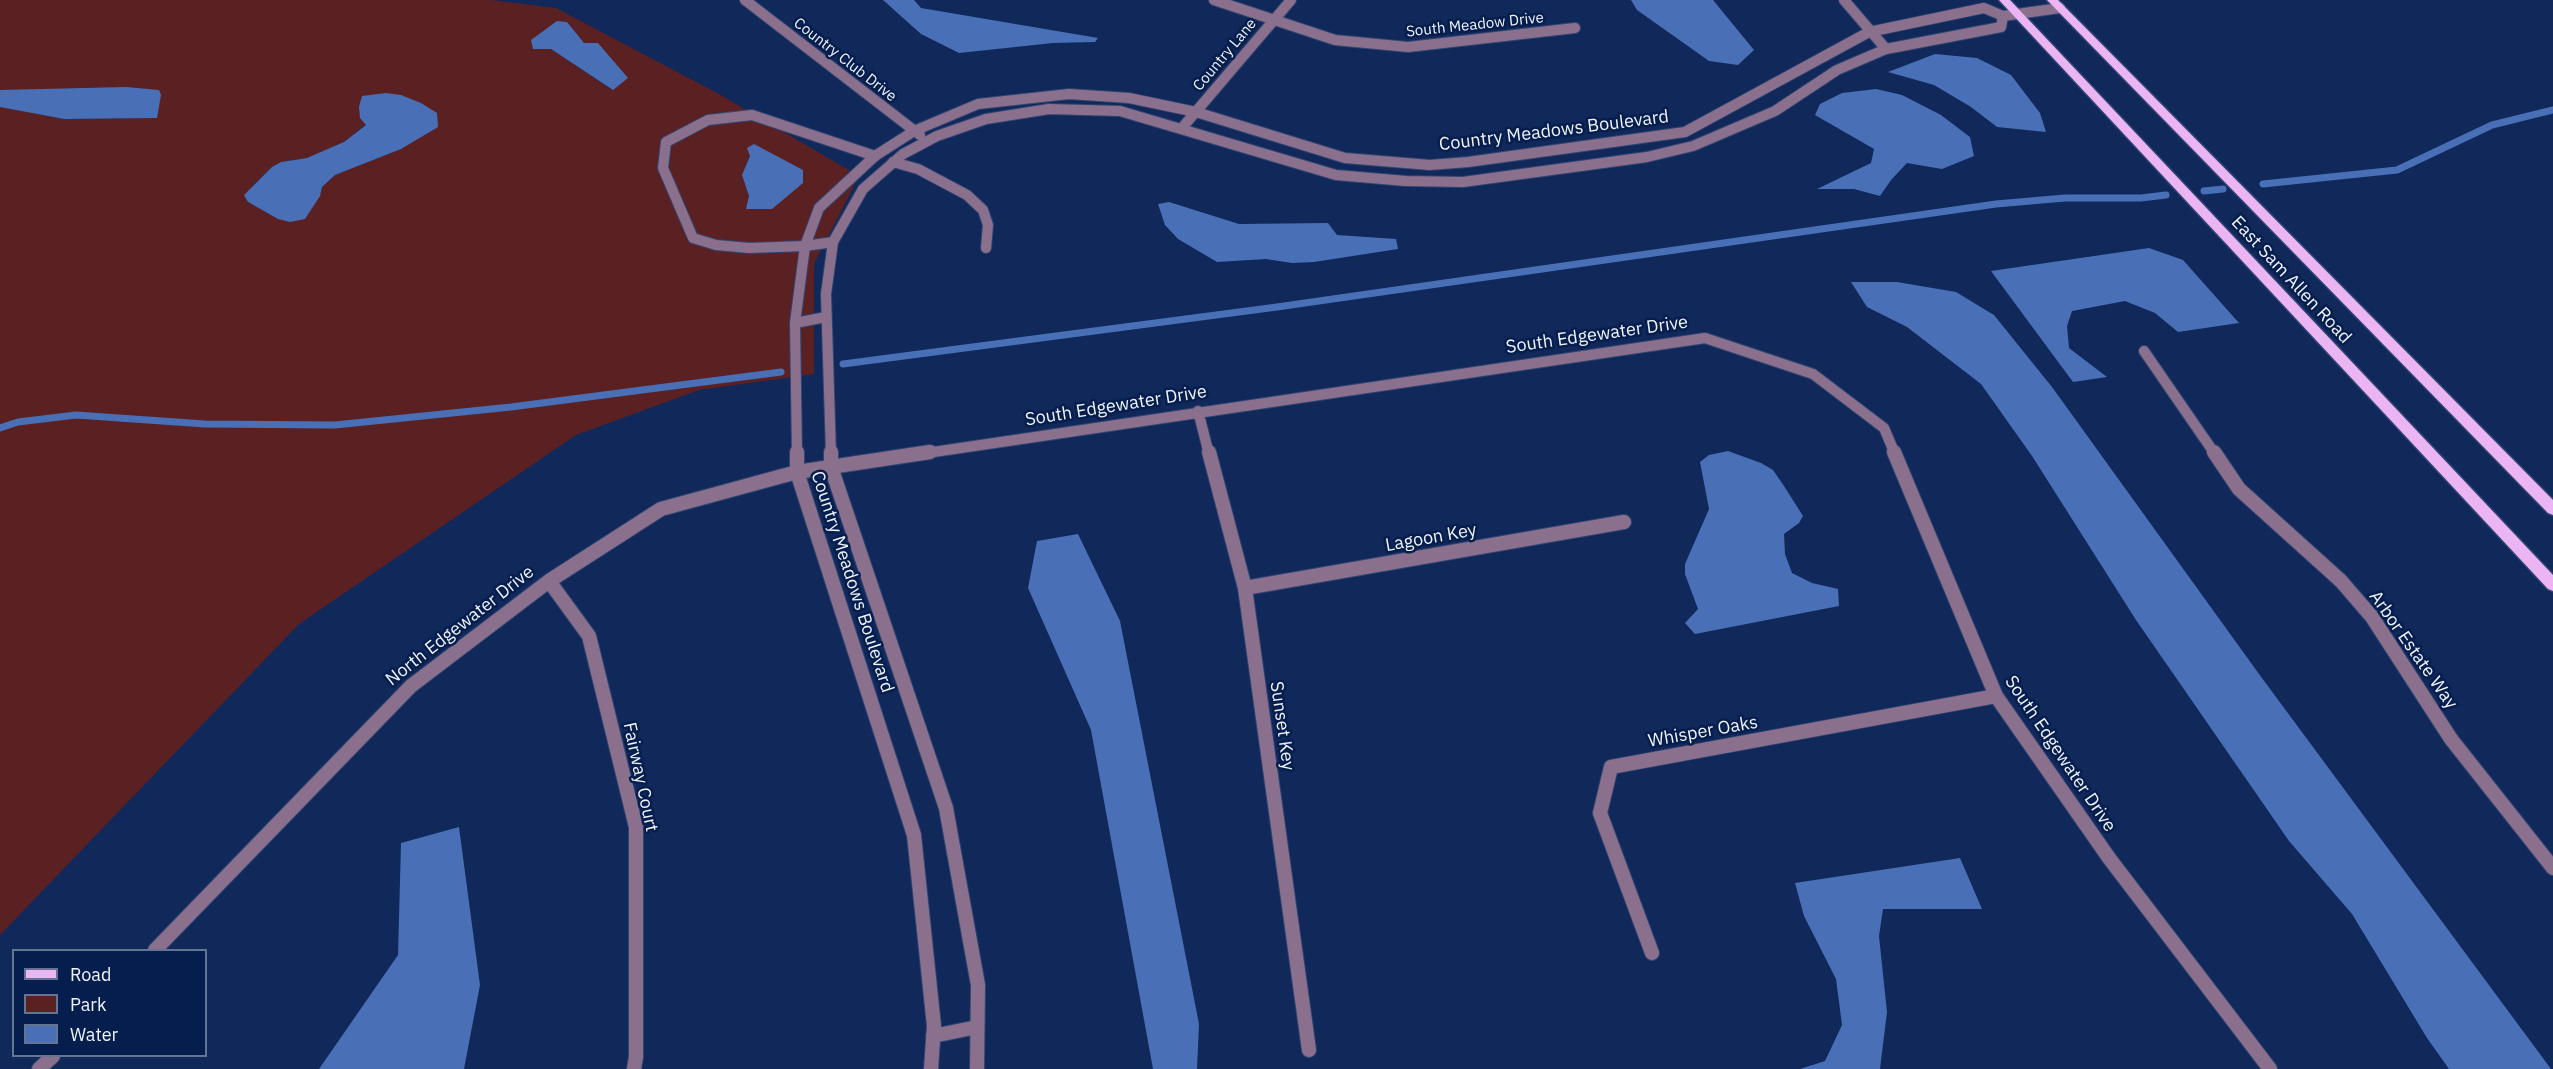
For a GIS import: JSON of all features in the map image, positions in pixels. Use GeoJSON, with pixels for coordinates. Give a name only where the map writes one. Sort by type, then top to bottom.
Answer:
{"type":"FeatureCollection","features":[{"type":"Feature","properties":{"kind":"main road","name":"East Sam Allen Road"},"geometry":{"type":"LineString","coordinates":[[2004,0],[2010,15],[2553,585]]}},
{"type":"Feature","properties":{"kind":"main road"},"geometry":{"type":"LineString","coordinates":[[2056,4],[2553,509]]}},
{"type":"Feature","properties":{"kind":"street","name":"Country Club Drive"},"geometry":{"type":"LineString","coordinates":[[745,0],[928,141]]}},
{"type":"Feature","properties":{"kind":"street","name":"South Meadow Drive"},"geometry":{"type":"LineString","coordinates":[[1214,0],[1335,40],[1408,47],[1575,28]]}},
{"type":"Feature","properties":{"kind":"street","name":"Country Lane"},"geometry":{"type":"LineString","coordinates":[[1182,128],[1291,0]]}},
{"type":"Feature","properties":{"kind":"street"},"geometry":{"type":"LineString","coordinates":[[1844,0],[1869,32],[1886,49]]}},
{"type":"Feature","properties":{"kind":"street","name":"Country Meadows Boulevard"},"geometry":{"type":"LineString","coordinates":[[931,1069],[934,1026],[914,835],[797,472],[795,323],[805,246],[819,208],[875,156],[914,131],[978,104],[1069,94],[1129,98],[1196,112],[1345,158],[1430,165],[1468,162],[1685,132],[1869,32],[1984,8],[2010,15],[2056,4]]}},
{"type":"Feature","properties":{"kind":"street","name":"Country Meadows Boulevard"},"geometry":{"type":"LineString","coordinates":[[977,1069],[978,985],[946,808],[831,467],[826,294],[833,242],[862,189],[903,154],[928,141],[986,119],[1049,109],[1120,111],[1336,176],[1406,182],[1463,182],[1647,157],[1693,146],[1775,111],[1837,70],[1886,49],[2001,27],[2010,15]]}},
{"type":"Feature","properties":{"kind":"street"},"geometry":{"type":"LineString","coordinates":[[1923,21],[1941,37]]}},
{"type":"Feature","properties":{"kind":"street"},"geometry":{"type":"LineString","coordinates":[[1819,60],[1837,70]]}},
{"type":"Feature","properties":{"kind":"street"},"geometry":{"type":"LineString","coordinates":[[1790,76],[1811,88]]}},
{"type":"Feature","properties":{"kind":"street"},"geometry":{"type":"LineString","coordinates":[[833,242],[805,246],[749,248],[716,245],[693,238],[663,168],[666,142],[708,120],[752,115],[918,169],[967,195],[983,210],[988,225],[986,248]]}},
{"type":"Feature","properties":{"kind":"street"},"geometry":{"type":"LineString","coordinates":[[1548,151],[1556,169]]}},
{"type":"Feature","properties":{"kind":"street"},"geometry":{"type":"LineString","coordinates":[[795,323],[826,317]]}},
{"type":"Feature","properties":{"kind":"street","name":"South Edgewater Drive"},"geometry":{"type":"LineString","coordinates":[[797,472],[1198,411],[1705,338],[1813,374],[1884,428],[1996,696],[2109,858],[2270,1069]]}},
{"type":"Feature","properties":{"kind":"street","name":"Arbor Estate Way"},"geometry":{"type":"LineString","coordinates":[[2144,351],[2239,489],[2341,581],[2372,617],[2451,739],[2553,868]]}},
{"type":"Feature","properties":{"kind":"street","name":"Sunset Key"},"geometry":{"type":"LineString","coordinates":[[1198,411],[1245,588],[1310,1050]]}},
{"type":"Feature","properties":{"kind":"street","name":"North Edgewater Drive"},"geometry":{"type":"LineString","coordinates":[[157,949],[411,686],[549,581],[661,509],[797,472]]}},
{"type":"Feature","properties":{"kind":"street","name":"Lagoon Key"},"geometry":{"type":"LineString","coordinates":[[1245,588],[1624,522]]}},
{"type":"Feature","properties":{"kind":"street","name":"Fairway Court"},"geometry":{"type":"LineString","coordinates":[[549,581],[590,636],[636,827],[636,1057],[634,1069]]}},
{"type":"Feature","properties":{"kind":"street","name":"Whisper Oaks"},"geometry":{"type":"LineString","coordinates":[[1652,953],[1600,813],[1611,767],[1996,696]]}},
{"type":"Feature","properties":{"kind":"street"},"geometry":{"type":"LineString","coordinates":[[933,1036],[977,1027]]}},
{"type":"Feature","properties":{"kind":"street"},"geometry":{"type":"LineString","coordinates":[[39,1069],[52,1057]]}},
{"type":"Feature","properties":{"kind":"green space"},"geometry":{"type":"Polygon","coordinates":[[[0,0],[491,0],[556,8],[719,94],[859,176],[814,264],[814,374],[699,390],[576,435],[299,624],[0,935],[0,107],[64,119],[156,118],[161,95],[0,90],[0,0]],[[567,22],[551,49],[612,90],[584,43],[567,22]],[[366,124],[344,142],[328,151],[307,158],[281,162],[272,167],[251,187],[248,202],[278,219],[320,196],[322,187],[335,175],[401,149],[366,124]],[[750,155],[742,175],[749,196],[746,208],[772,209],[750,155]]]}},
{"type":"Feature","properties":{"kind":"water"},"geometry":{"type":"Polygon","coordinates":[[[883,0],[914,0],[921,8],[1098,38],[1095,42],[1053,43],[959,53],[921,34],[883,0]]]}},
{"type":"Feature","properties":{"kind":"water"},"geometry":{"type":"Polygon","coordinates":[[[1631,0],[1713,0],[1754,50],[1738,65],[1709,61],[1637,10],[1631,0]]]}},
{"type":"Feature","properties":{"kind":"water"},"geometry":{"type":"Polygon","coordinates":[[[557,21],[567,22],[584,43],[598,43],[628,78],[613,90],[551,49],[533,49],[531,40],[557,21]]]}},
{"type":"Feature","properties":{"kind":"water"},"geometry":{"type":"Polygon","coordinates":[[[1935,54],[1977,58],[2011,75],[2040,113],[2046,132],[1997,127],[1971,107],[1934,85],[1888,72],[1935,54]]]}},
{"type":"Feature","properties":{"kind":"water"},"geometry":{"type":"Polygon","coordinates":[[[126,87],[159,90],[161,95],[157,118],[64,119],[0,107],[0,90],[126,87]]]}},
{"type":"Feature","properties":{"kind":"water"},"geometry":{"type":"Polygon","coordinates":[[[1876,89],[1902,95],[1941,115],[1970,137],[1974,156],[1942,169],[1907,163],[1880,196],[1854,189],[1817,189],[1871,163],[1874,149],[1815,115],[1820,104],[1842,93],[1876,89]]]}},
{"type":"Feature","properties":{"kind":"water"},"geometry":{"type":"Polygon","coordinates":[[[386,93],[401,95],[437,113],[438,127],[401,149],[335,175],[322,187],[320,196],[305,219],[290,222],[278,219],[248,202],[244,195],[272,167],[281,162],[307,158],[344,142],[366,125],[360,118],[359,107],[362,96],[386,93]]]}},
{"type":"Feature","properties":{"kind":"water"},"geometry":{"type":"Polygon","coordinates":[[[754,144],[803,170],[803,183],[772,209],[746,209],[749,196],[742,175],[750,156],[747,148],[754,144]]]}},
{"type":"Feature","properties":{"kind":"water"},"geometry":{"type":"Polygon","coordinates":[[[1169,202],[1239,224],[1328,223],[1337,235],[1396,239],[1398,249],[1314,262],[1292,263],[1266,259],[1217,262],[1178,239],[1165,225],[1158,204],[1169,202]]]}},
{"type":"Feature","properties":{"kind":"water"},"geometry":{"type":"Polygon","coordinates":[[[2149,248],[2183,260],[2239,323],[2178,332],[2155,313],[2125,301],[2072,311],[2067,326],[2069,348],[2107,377],[2073,382],[1991,271],[2149,248]]]}},
{"type":"Feature","properties":{"kind":"water"},"geometry":{"type":"Polygon","coordinates":[[[1851,282],[1897,282],[1956,292],[1994,315],[2052,387],[2259,674],[2551,1069],[2449,1069],[2427,1038],[2352,914],[2289,841],[2136,620],[2032,456],[1981,384],[1907,327],[1867,307],[1851,282]]]}},
{"type":"Feature","properties":{"kind":"water"},"geometry":{"type":"Polygon","coordinates":[[[1728,451],[1773,470],[1803,516],[1799,523],[1784,534],[1785,554],[1792,573],[1812,583],[1838,589],[1839,606],[1695,634],[1685,623],[1698,609],[1685,574],[1685,564],[1709,509],[1700,462],[1709,455],[1728,451]]]}},
{"type":"Feature","properties":{"kind":"water"},"geometry":{"type":"Polygon","coordinates":[[[1078,534],[1120,621],[1199,1024],[1197,1069],[1153,1069],[1091,730],[1028,588],[1037,541],[1078,534]]]}},
{"type":"Feature","properties":{"kind":"water"},"geometry":{"type":"Polygon","coordinates":[[[459,827],[480,985],[464,1069],[319,1069],[398,955],[401,843],[459,827]]]}},
{"type":"Feature","properties":{"kind":"water"},"geometry":{"type":"Polygon","coordinates":[[[1960,858],[1982,909],[1883,909],[1879,936],[1887,1012],[1880,1069],[1800,1069],[1825,1061],[1842,1025],[1836,979],[1804,916],[1795,883],[1960,858]]]}},
{"type":"Feature","properties":{"kind":"waterway"},"geometry":{"type":"LineString","coordinates":[[2263,184],[2397,170],[2492,125],[2553,110]]}},
{"type":"Feature","properties":{"kind":"waterway"},"geometry":{"type":"LineString","coordinates":[[2204,191],[2223,189]]}},
{"type":"Feature","properties":{"kind":"waterway"},"geometry":{"type":"LineString","coordinates":[[843,364],[1277,307],[1996,204],[2065,198],[2141,198],[2166,195]]}},
{"type":"Feature","properties":{"kind":"waterway"},"geometry":{"type":"LineString","coordinates":[[0,428],[18,422],[76,415],[205,424],[335,425],[511,407],[781,372]]}}]}
